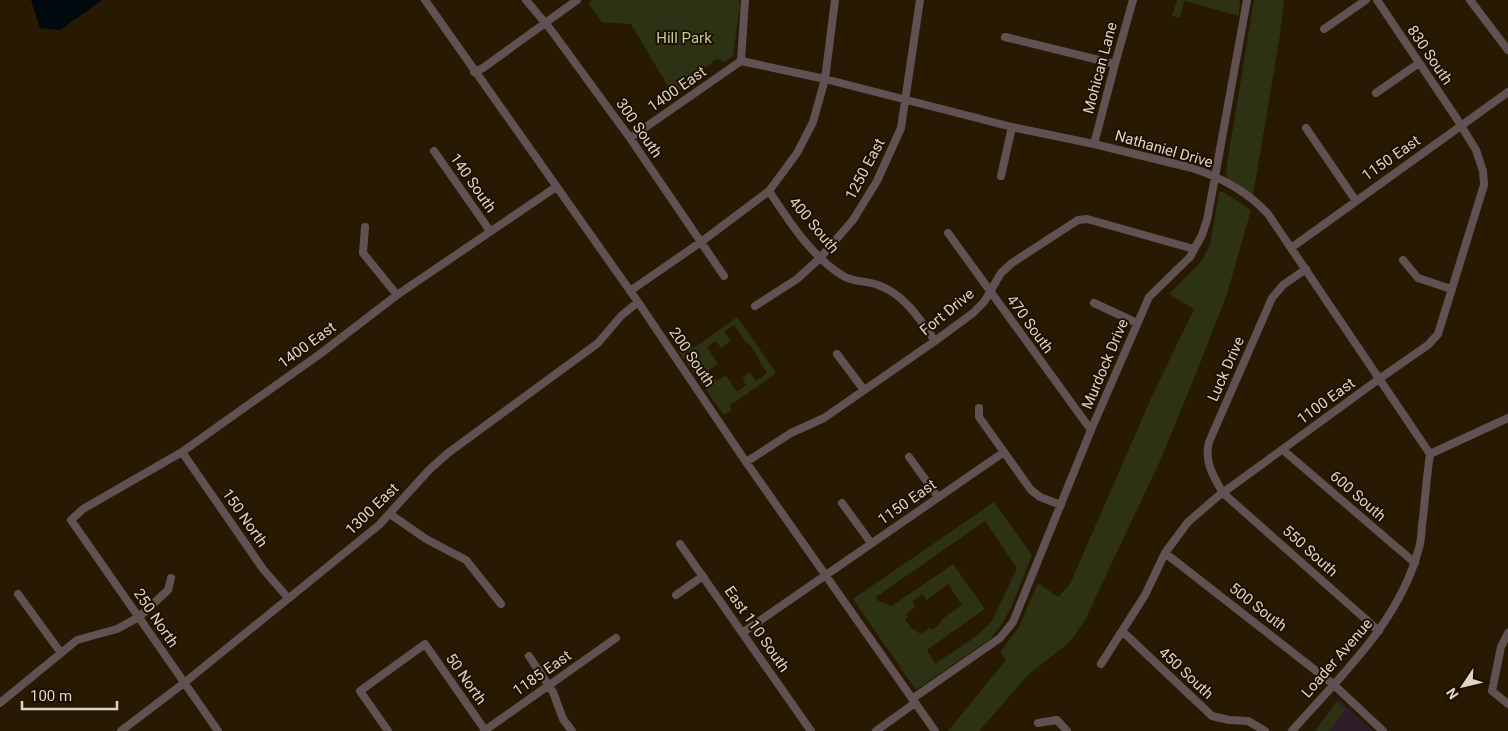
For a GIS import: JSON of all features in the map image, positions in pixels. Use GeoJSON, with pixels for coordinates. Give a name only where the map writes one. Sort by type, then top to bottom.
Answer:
{"type":"FeatureCollection","features":[{"type":"Feature","properties":{"kind":"street","name":"200 South"},"geometry":{"type":"LineString","coordinates":[[425,0],[638,302],[746,462],[935,731]]}},
{"type":"Feature","properties":{"kind":"street","name":"300 South"},"geometry":{"type":"LineString","coordinates":[[526,0],[552,30],[630,138],[724,276]]}},
{"type":"Feature","properties":{"kind":"street"},"geometry":{"type":"LineString","coordinates":[[474,72],[483,68],[577,0]]}},
{"type":"Feature","properties":{"kind":"street"},"geometry":{"type":"LineString","coordinates":[[741,61],[745,0]]}},
{"type":"Feature","properties":{"kind":"street"},"geometry":{"type":"LineString","coordinates":[[630,291],[701,242],[769,191],[797,152],[813,122],[824,79],[835,0]]}},
{"type":"Feature","properties":{"kind":"street","name":"1250 East"},"geometry":{"type":"LineString","coordinates":[[755,306],[797,279],[820,258],[853,220],[878,181],[901,128],[920,0]]}},
{"type":"Feature","properties":{"kind":"street","name":"Mohican Lane"},"geometry":{"type":"LineString","coordinates":[[1094,144],[1133,0]]}},
{"type":"Feature","properties":{"kind":"street","name":"Murdock Drive"},"geometry":{"type":"LineString","coordinates":[[876,731],[1000,638],[1013,622],[1091,430],[1149,297],[1190,257],[1202,235],[1207,220],[1247,0]]}},
{"type":"Feature","properties":{"kind":"street"},"geometry":{"type":"LineString","coordinates":[[1324,29],[1366,0]]}},
{"type":"Feature","properties":{"kind":"street","name":"830 South"},"geometry":{"type":"LineString","coordinates":[[1377,0],[1461,126]]}},
{"type":"Feature","properties":{"kind":"street"},"geometry":{"type":"LineString","coordinates":[[1470,0],[1508,50]]}},
{"type":"Feature","properties":{"kind":"street"},"geometry":{"type":"LineString","coordinates":[[1005,37],[1115,64]]}},
{"type":"Feature","properties":{"kind":"street","name":"Nathaniel Drive"},"geometry":{"type":"LineString","coordinates":[[741,61],[824,79],[1192,168],[1215,177],[1253,198],[1268,214],[1430,454]]}},
{"type":"Feature","properties":{"kind":"street","name":"1400 East"},"geometry":{"type":"LineString","coordinates":[[630,138],[741,61]]}},
{"type":"Feature","properties":{"kind":"street"},"geometry":{"type":"LineString","coordinates":[[1376,93],[1419,63]]}},
{"type":"Feature","properties":{"kind":"street","name":"1150 East"},"geometry":{"type":"LineString","coordinates":[[1291,248],[1508,92]]}},
{"type":"Feature","properties":{"kind":"street"},"geometry":{"type":"LineString","coordinates":[[1000,176],[1012,126]]}},
{"type":"Feature","properties":{"kind":"street","name":"1100 East"},"geometry":{"type":"LineString","coordinates":[[1101,664],[1145,595],[1165,553],[1188,522],[1223,493],[1433,340],[1441,324],[1484,185],[1484,171],[1481,161],[1461,126]]}},
{"type":"Feature","properties":{"kind":"street"},"geometry":{"type":"LineString","coordinates":[[1306,128],[1356,201]]}},
{"type":"Feature","properties":{"kind":"street","name":"140 South"},"geometry":{"type":"LineString","coordinates":[[434,151],[490,231]]}},
{"type":"Feature","properties":{"kind":"street","name":"1400 East"},"geometry":{"type":"LineString","coordinates":[[71,520],[83,509],[182,452],[320,354],[397,295],[556,187]]}},
{"type":"Feature","properties":{"kind":"street","name":"400 South"},"geometry":{"type":"LineString","coordinates":[[769,191],[791,224],[820,258],[846,277],[878,284],[897,294],[935,340]]}},
{"type":"Feature","properties":{"kind":"street","name":"Fort Drive"},"geometry":{"type":"LineString","coordinates":[[746,462],[791,433],[824,418],[973,313],[984,302],[1001,273],[1012,263],[1078,220],[1087,219],[1194,249]]}},
{"type":"Feature","properties":{"kind":"street"},"geometry":{"type":"LineString","coordinates":[[365,227],[363,253],[397,295]]}},
{"type":"Feature","properties":{"kind":"street","name":"470 South"},"geometry":{"type":"LineString","coordinates":[[948,233],[1091,430]]}},
{"type":"Feature","properties":{"kind":"street"},"geometry":{"type":"LineString","coordinates":[[1403,260],[1418,278],[1451,289]]}},
{"type":"Feature","properties":{"kind":"street","name":"Luck Drive"},"geometry":{"type":"LineString","coordinates":[[1223,493],[1208,463],[1209,442],[1272,298],[1283,285],[1306,269]]}},
{"type":"Feature","properties":{"kind":"street","name":"1300 East"},"geometry":{"type":"LineString","coordinates":[[121,731],[184,683],[379,525],[429,470],[448,453],[598,342],[621,316],[638,302]]}},
{"type":"Feature","properties":{"kind":"street"},"geometry":{"type":"LineString","coordinates":[[1094,303],[1137,323]]}},
{"type":"Feature","properties":{"kind":"street"},"geometry":{"type":"LineString","coordinates":[[838,354],[864,390]]}},
{"type":"Feature","properties":{"kind":"street"},"geometry":{"type":"LineString","coordinates":[[979,408],[979,417],[1031,490],[1040,497],[1060,505]]}},
{"type":"Feature","properties":{"kind":"street"},"geometry":{"type":"LineString","coordinates":[[1430,454],[1508,418]]}},
{"type":"Feature","properties":{"kind":"street","name":"600 South"},"geometry":{"type":"LineString","coordinates":[[1283,450],[1414,563]]}},
{"type":"Feature","properties":{"kind":"street","name":"150 North"},"geometry":{"type":"LineString","coordinates":[[182,452],[263,569],[288,598]]}},
{"type":"Feature","properties":{"kind":"street","name":"1150 East"},"geometry":{"type":"LineString","coordinates":[[742,633],[1004,452]]}},
{"type":"Feature","properties":{"kind":"street","name":"Loader Avenue"},"geometry":{"type":"LineString","coordinates":[[1292,731],[1357,659],[1379,631],[1404,591],[1420,546],[1430,454]]}},
{"type":"Feature","properties":{"kind":"street"},"geometry":{"type":"LineString","coordinates":[[909,458],[938,497]]}},
{"type":"Feature","properties":{"kind":"street","name":"550 South"},"geometry":{"type":"LineString","coordinates":[[1223,493],[1379,631]]}},
{"type":"Feature","properties":{"kind":"street"},"geometry":{"type":"LineString","coordinates":[[842,503],[871,543]]}},
{"type":"Feature","properties":{"kind":"street"},"geometry":{"type":"LineString","coordinates":[[390,514],[426,540],[466,560],[501,604]]}},
{"type":"Feature","properties":{"kind":"street","name":"250 North"},"geometry":{"type":"LineString","coordinates":[[71,520],[218,731]]}},
{"type":"Feature","properties":{"kind":"street","name":"East 110 South"},"geometry":{"type":"LineString","coordinates":[[680,544],[811,731]]}},
{"type":"Feature","properties":{"kind":"street","name":"500 South"},"geometry":{"type":"LineString","coordinates":[[1165,553],[1333,684],[1383,731]]}},
{"type":"Feature","properties":{"kind":"street"},"geometry":{"type":"LineString","coordinates":[[676,595],[703,576]]}},
{"type":"Feature","properties":{"kind":"street"},"geometry":{"type":"LineString","coordinates":[[0,704],[76,640],[117,629],[140,617],[168,590],[171,578]]}},
{"type":"Feature","properties":{"kind":"street"},"geometry":{"type":"LineString","coordinates":[[18,594],[61,653]]}},
{"type":"Feature","properties":{"kind":"street","name":"450 South"},"geometry":{"type":"LineString","coordinates":[[1122,631],[1212,716],[1229,720],[1248,721],[1265,731]]}},
{"type":"Feature","properties":{"kind":"street"},"geometry":{"type":"LineString","coordinates":[[1508,633],[1500,647],[1492,691],[1508,704]]}},
{"type":"Feature","properties":{"kind":"street","name":"1185 East"},"geometry":{"type":"LineString","coordinates":[[484,730],[616,638]]}},
{"type":"Feature","properties":{"kind":"street","name":"50 North"},"geometry":{"type":"LineString","coordinates":[[388,731],[360,691],[425,644],[484,730]]}},
{"type":"Feature","properties":{"kind":"street"},"geometry":{"type":"LineString","coordinates":[[529,656],[559,703],[564,719],[572,731]]}},
{"type":"Feature","properties":{"kind":"street"},"geometry":{"type":"LineString","coordinates":[[1038,723],[1057,720],[1067,731]]}},
{"type":"Feature","properties":{"kind":"shaded area"},"geometry":{"type":"Polygon","coordinates":[[[31,0],[102,0],[60,30],[40,28],[31,0]]]}},
{"type":"Feature","properties":{"kind":"shaded area"},"geometry":{"type":"Polygon","coordinates":[[[1339,700],[1373,731],[1314,731],[1339,700]]]}},
{"type":"Feature","properties":{"kind":"green space","name":"Hill Park"},"geometry":{"type":"Polygon","coordinates":[[[592,0],[739,0],[740,6],[733,56],[724,62],[717,59],[683,84],[675,98],[631,24],[602,22],[588,3],[592,0]]]}},
{"type":"Feature","properties":{"kind":"green space"},"geometry":{"type":"Polygon","coordinates":[[[1177,0],[1240,0],[1239,16],[1184,1],[1180,18],[1172,16],[1177,0]]]}},
{"type":"Feature","properties":{"kind":"green space"},"geometry":{"type":"Polygon","coordinates":[[[1254,0],[1284,0],[1280,35],[1253,195],[1228,182],[1226,171],[1254,0]]]}},
{"type":"Feature","properties":{"kind":"green space"},"geometry":{"type":"Polygon","coordinates":[[[1219,192],[1223,192],[1251,210],[1227,294],[1160,461],[1085,620],[1071,641],[1029,674],[979,731],[948,731],[1006,660],[1000,652],[1018,629],[1038,583],[1058,597],[1070,584],[1153,394],[1194,309],[1169,294],[1201,262],[1210,245],[1219,192]]]}},
{"type":"Feature","properties":{"kind":"green space"},"geometry":{"type":"Polygon","coordinates":[[[738,318],[775,371],[774,375],[729,406],[732,410],[724,415],[678,351],[690,343],[694,348],[738,318]],[[734,325],[724,331],[731,341],[721,348],[716,341],[707,347],[718,364],[709,370],[711,376],[717,381],[726,375],[737,392],[746,385],[742,378],[750,372],[756,381],[767,373],[752,348],[734,325]]]}},
{"type":"Feature","properties":{"kind":"green space"},"geometry":{"type":"Polygon","coordinates":[[[994,502],[1032,555],[1011,608],[1000,627],[990,639],[916,690],[853,599],[994,502]],[[985,521],[876,597],[878,601],[892,606],[953,564],[985,609],[927,650],[935,664],[978,635],[992,621],[1017,568],[985,521]],[[948,584],[927,600],[922,594],[912,602],[915,607],[906,614],[908,617],[905,619],[913,630],[915,629],[920,634],[930,628],[932,630],[942,622],[941,620],[962,605],[948,584]]]}},
{"type":"Feature","properties":{"kind":"green space"},"geometry":{"type":"Polygon","coordinates":[[[1337,702],[1345,709],[1329,731],[1315,731],[1337,702]]]}}]}
